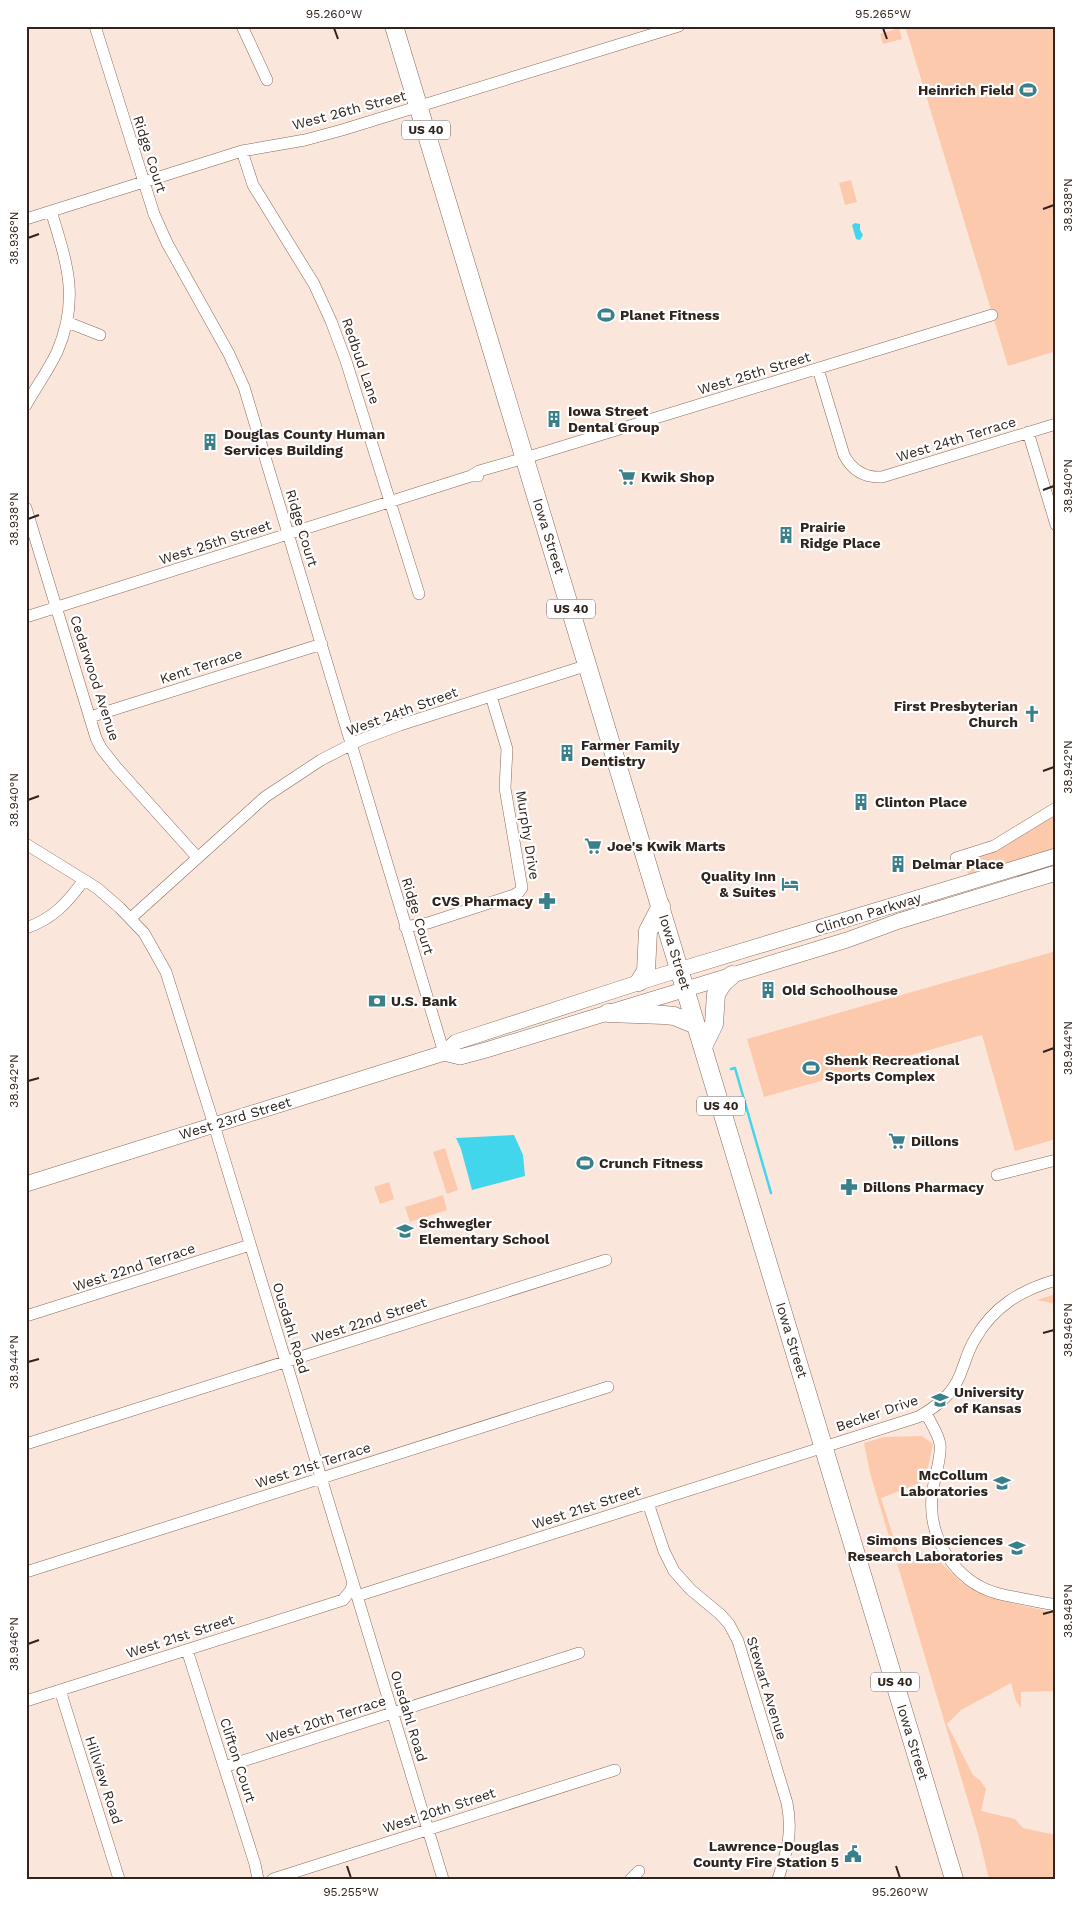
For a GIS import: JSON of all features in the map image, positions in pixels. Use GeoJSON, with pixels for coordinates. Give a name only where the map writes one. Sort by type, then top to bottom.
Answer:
{"type":"FeatureCollection","features":[{"type":"Feature","properties":{"kind":"highway","name":"Iowa Street"},"geometry":{"type":"LineString","coordinates":[[394,26],[954,1879]]}},
{"type":"Feature","properties":{"kind":"highway"},"geometry":{"type":"LineString","coordinates":[[639,982],[646,971],[648,931],[661,906]]}},
{"type":"Feature","properties":{"kind":"highway"},"geometry":{"type":"LineString","coordinates":[[703,1047],[714,1024],[716,994],[723,983],[732,975]]}},
{"type":"Feature","properties":{"kind":"highway"},"geometry":{"type":"LineString","coordinates":[[608,1013],[674,1016],[696,1025]]}},
{"type":"Feature","properties":{"kind":"main road","name":"Clinton Parkway"},"geometry":{"type":"LineString","coordinates":[[680,970],[1056,856]]}},
{"type":"Feature","properties":{"kind":"main road","name":"Clinton Parkway"},"geometry":{"type":"LineString","coordinates":[[686,990],[860,936],[899,921],[1056,873]]}},
{"type":"Feature","properties":{"kind":"main road","name":"West 23rd Street"},"geometry":{"type":"LineString","coordinates":[[26,1184],[444,1053],[456,1042],[680,970]]}},
{"type":"Feature","properties":{"kind":"main road","name":"West 23rd Street"},"geometry":{"type":"LineString","coordinates":[[444,1053],[460,1057],[686,990]]}},
{"type":"Feature","properties":{"kind":"street","name":"Ridge Court"},"geometry":{"type":"LineString","coordinates":[[95,26],[143,182],[161,230],[240,376],[444,1053]]}},
{"type":"Feature","properties":{"kind":"street"},"geometry":{"type":"LineString","coordinates":[[242,26],[266,80]]}},
{"type":"Feature","properties":{"kind":"street","name":"West 26th Street"},"geometry":{"type":"LineString","coordinates":[[26,219],[242,151],[319,137],[679,26]]}},
{"type":"Feature","properties":{"kind":"street","name":"Redbud Lane"},"geometry":{"type":"LineString","coordinates":[[242,151],[253,185],[314,284],[328,313],[346,361],[419,594]]}},
{"type":"Feature","properties":{"kind":"street"},"geometry":{"type":"LineString","coordinates":[[26,405],[52,360],[67,322],[70,301],[68,269],[52,211]]}},
{"type":"Feature","properties":{"kind":"street","name":"West 25th Street"},"geometry":{"type":"LineString","coordinates":[[26,617],[471,476],[480,476],[509,467],[525,458],[992,314]]}},
{"type":"Feature","properties":{"kind":"street"},"geometry":{"type":"LineString","coordinates":[[67,322],[100,335]]}},
{"type":"Feature","properties":{"kind":"street","name":"West 24th Terrace"},"geometry":{"type":"LineString","coordinates":[[818,369],[844,455],[852,466],[864,474],[882,477],[1056,424]]}},
{"type":"Feature","properties":{"kind":"street"},"geometry":{"type":"LineString","coordinates":[[1028,432],[1056,525]]}},
{"type":"Feature","properties":{"kind":"street","name":"Cedarwood Avenue"},"geometry":{"type":"LineString","coordinates":[[26,508],[96,738],[107,756],[197,857]]}},
{"type":"Feature","properties":{"kind":"street","name":"Kent Terrace"},"geometry":{"type":"LineString","coordinates":[[90,717],[322,644]]}},
{"type":"Feature","properties":{"kind":"street","name":"West 24th Street"},"geometry":{"type":"LineString","coordinates":[[131,918],[271,792],[300,772],[351,745],[400,725],[588,665]]}},
{"type":"Feature","properties":{"kind":"street","name":"Murphy Drive"},"geometry":{"type":"LineString","coordinates":[[406,927],[428,923],[514,896],[522,888],[505,788],[507,749],[492,696]]}},
{"type":"Feature","properties":{"kind":"street"},"geometry":{"type":"LineString","coordinates":[[956,858],[994,846],[1056,808]]}},
{"type":"Feature","properties":{"kind":"street","name":"Ousdahl Road"},"geometry":{"type":"LineString","coordinates":[[26,844],[108,896],[131,918],[150,942],[171,984],[443,1879]]}},
{"type":"Feature","properties":{"kind":"street"},"geometry":{"type":"LineString","coordinates":[[26,928],[55,914],[72,898],[84,880]]}},
{"type":"Feature","properties":{"kind":"street"},"geometry":{"type":"LineString","coordinates":[[997,1175],[1056,1160]]}},
{"type":"Feature","properties":{"kind":"street","name":"West 22nd Terrace"},"geometry":{"type":"LineString","coordinates":[[26,1316],[250,1245]]}},
{"type":"Feature","properties":{"kind":"street","name":"West 22nd Street"},"geometry":{"type":"LineString","coordinates":[[26,1444],[606,1260]]}},
{"type":"Feature","properties":{"kind":"street","name":"Becker Drive"},"geometry":{"type":"LineString","coordinates":[[824,1447],[926,1413],[941,1402],[956,1384],[974,1340],[992,1315],[1017,1295],[1056,1280]]}},
{"type":"Feature","properties":{"kind":"street","name":"West 21st Terrace"},"geometry":{"type":"LineString","coordinates":[[26,1572],[608,1387]]}},
{"type":"Feature","properties":{"kind":"street"},"geometry":{"type":"LineString","coordinates":[[926,1413],[940,1445],[931,1508],[936,1533],[944,1551],[964,1575],[983,1588],[996,1593],[1056,1605]]}},
{"type":"Feature","properties":{"kind":"street","name":"West 21st Street"},"geometry":{"type":"LineString","coordinates":[[359,1601],[648,1503],[824,1447]]}},
{"type":"Feature","properties":{"kind":"street","name":"Stewart Avenue"},"geometry":{"type":"LineString","coordinates":[[648,1503],[664,1551],[674,1571],[691,1590],[713,1607],[729,1624],[742,1653],[790,1819],[789,1842],[778,1879]]}},
{"type":"Feature","properties":{"kind":"street"},"geometry":{"type":"LineString","coordinates":[[343,1600],[351,1590],[353,1582]]}},
{"type":"Feature","properties":{"kind":"street"},"geometry":{"type":"LineString","coordinates":[[343,1600],[359,1601]]}},
{"type":"Feature","properties":{"kind":"street","name":"West 21st Street"},"geometry":{"type":"LineString","coordinates":[[26,1701],[343,1600]]}},
{"type":"Feature","properties":{"kind":"street","name":"Clifton Court"},"geometry":{"type":"LineString","coordinates":[[187,1650],[255,1864],[258,1879]]}},
{"type":"Feature","properties":{"kind":"street","name":"West 20th Terrace"},"geometry":{"type":"LineString","coordinates":[[224,1767],[579,1653]]}},
{"type":"Feature","properties":{"kind":"street","name":"Hillview Road"},"geometry":{"type":"LineString","coordinates":[[60,1690],[120,1879]]}},
{"type":"Feature","properties":{"kind":"street","name":"West 20th Street"},"geometry":{"type":"LineString","coordinates":[[273,1879],[615,1770]]}},
{"type":"Feature","properties":{"kind":"shaded area"},"geometry":{"type":"Polygon","coordinates":[[[905,26],[1056,26],[1056,351],[1008,366],[905,26]]]}},
{"type":"Feature","properties":{"kind":"shaded area"},"geometry":{"type":"Polygon","coordinates":[[[899,28],[902,39],[883,44],[880,34],[899,28]]]}},
{"type":"Feature","properties":{"kind":"shaded area"},"geometry":{"type":"Polygon","coordinates":[[[851,180],[857,202],[845,205],[839,183],[851,180]]]}},
{"type":"Feature","properties":{"kind":"shaded area"},"geometry":{"type":"Polygon","coordinates":[[[1056,813],[1056,850],[969,877],[964,861],[1056,813]]]}},
{"type":"Feature","properties":{"kind":"shaded area","name":"Shenk Recreational Sports Complex"},"geometry":{"type":"Polygon","coordinates":[[[1056,951],[1056,1139],[1015,1151],[982,1035],[764,1097],[747,1039],[1056,951]]]}},
{"type":"Feature","properties":{"kind":"shaded area"},"geometry":{"type":"Polygon","coordinates":[[[445,1148],[458,1190],[447,1194],[433,1152],[445,1148]]]}},
{"type":"Feature","properties":{"kind":"shaded area"},"geometry":{"type":"Polygon","coordinates":[[[389,1182],[394,1199],[380,1204],[374,1187],[389,1182]]]}},
{"type":"Feature","properties":{"kind":"shaded area"},"geometry":{"type":"Polygon","coordinates":[[[443,1195],[447,1210],[410,1222],[405,1207],[443,1195]]]}},
{"type":"Feature","properties":{"kind":"shaded area"},"geometry":{"type":"Polygon","coordinates":[[[1056,1294],[1056,1304],[1037,1300],[1056,1294]]]}},
{"type":"Feature","properties":{"kind":"shaded area"},"geometry":{"type":"Polygon","coordinates":[[[922,1436],[933,1444],[925,1481],[881,1498],[902,1564],[933,1555],[961,1582],[1003,1601],[1056,1613],[1056,1691],[1021,1692],[1021,1708],[1016,1701],[1011,1683],[961,1710],[947,1724],[973,1775],[980,1780],[986,1789],[981,1811],[1015,1819],[1023,1828],[1056,1835],[1056,1879],[989,1879],[978,1834],[870,1473],[864,1443],[884,1437],[922,1436]]]}},
{"type":"Feature","properties":{"kind":"water"},"geometry":{"type":"Polygon","coordinates":[[[855,223],[860,224],[860,230],[863,235],[860,240],[856,239],[852,225],[855,223]]]}},
{"type":"Feature","properties":{"kind":"water"},"geometry":{"type":"Polygon","coordinates":[[[514,1135],[523,1155],[525,1176],[472,1190],[461,1149],[456,1138],[514,1135]]]}},
{"type":"Feature","properties":{"kind":"waterway"},"geometry":{"type":"LineString","coordinates":[[731,1069],[735,1068],[771,1193]]}},
{"type":"Feature","properties":{"kind":"place","name":"Heinrich Field"},"geometry":{"type":"Point","coordinates":[1028,90]}},
{"type":"Feature","properties":{"kind":"place","name":"Planet Fitness"},"geometry":{"type":"Point","coordinates":[606,315]}},
{"type":"Feature","properties":{"kind":"place","name":"Iowa Street Dental Group"},"geometry":{"type":"Point","coordinates":[554,419]}},
{"type":"Feature","properties":{"kind":"place","name":"Douglas County Human Services Building"},"geometry":{"type":"Point","coordinates":[210,442]}},
{"type":"Feature","properties":{"kind":"place","name":"Kwik Shop"},"geometry":{"type":"Point","coordinates":[627,477]}},
{"type":"Feature","properties":{"kind":"place","name":"Prairie Ridge Place"},"geometry":{"type":"Point","coordinates":[786,535]}},
{"type":"Feature","properties":{"kind":"place","name":"First Presbyterian Church"},"geometry":{"type":"Point","coordinates":[1032,714]}},
{"type":"Feature","properties":{"kind":"place","name":"Farmer Family Dentistry"},"geometry":{"type":"Point","coordinates":[567,753]}},
{"type":"Feature","properties":{"kind":"place","name":"Clinton Place"},"geometry":{"type":"Point","coordinates":[861,802]}},
{"type":"Feature","properties":{"kind":"place","name":"Joe's Kwik Marts"},"geometry":{"type":"Point","coordinates":[593,846]}},
{"type":"Feature","properties":{"kind":"place","name":"Delmar Place"},"geometry":{"type":"Point","coordinates":[898,864]}},
{"type":"Feature","properties":{"kind":"place","name":"Quality Inn & Suites"},"geometry":{"type":"Point","coordinates":[790,884]}},
{"type":"Feature","properties":{"kind":"place","name":"CVS Pharmacy"},"geometry":{"type":"Point","coordinates":[547,901]}},
{"type":"Feature","properties":{"kind":"place","name":"Old Schoolhouse"},"geometry":{"type":"Point","coordinates":[768,990]}},
{"type":"Feature","properties":{"kind":"place","name":"U.S. Bank"},"geometry":{"type":"Point","coordinates":[377,1001]}},
{"type":"Feature","properties":{"kind":"place","name":"Shenk Recreational Sports Complex"},"geometry":{"type":"Point","coordinates":[811,1068]}},
{"type":"Feature","properties":{"kind":"place","name":"Dillons"},"geometry":{"type":"Point","coordinates":[897,1141]}},
{"type":"Feature","properties":{"kind":"place","name":"Crunch Fitness"},"geometry":{"type":"Point","coordinates":[585,1163]}},
{"type":"Feature","properties":{"kind":"place","name":"Dillons Pharmacy"},"geometry":{"type":"Point","coordinates":[849,1187]}},
{"type":"Feature","properties":{"kind":"place","name":"Schwegler Elementary School"},"geometry":{"type":"Point","coordinates":[405,1231]}},
{"type":"Feature","properties":{"kind":"place","name":"University of Kansas"},"geometry":{"type":"Point","coordinates":[940,1400]}},
{"type":"Feature","properties":{"kind":"place","name":"McCollum Laboratories"},"geometry":{"type":"Point","coordinates":[1002,1483]}},
{"type":"Feature","properties":{"kind":"place","name":"Simons Biosciences Research Laboratories"},"geometry":{"type":"Point","coordinates":[1017,1548]}},
{"type":"Feature","properties":{"kind":"place","name":"Lawrence-Douglas County Fire Station 5"},"geometry":{"type":"Point","coordinates":[853,1854]}}]}
